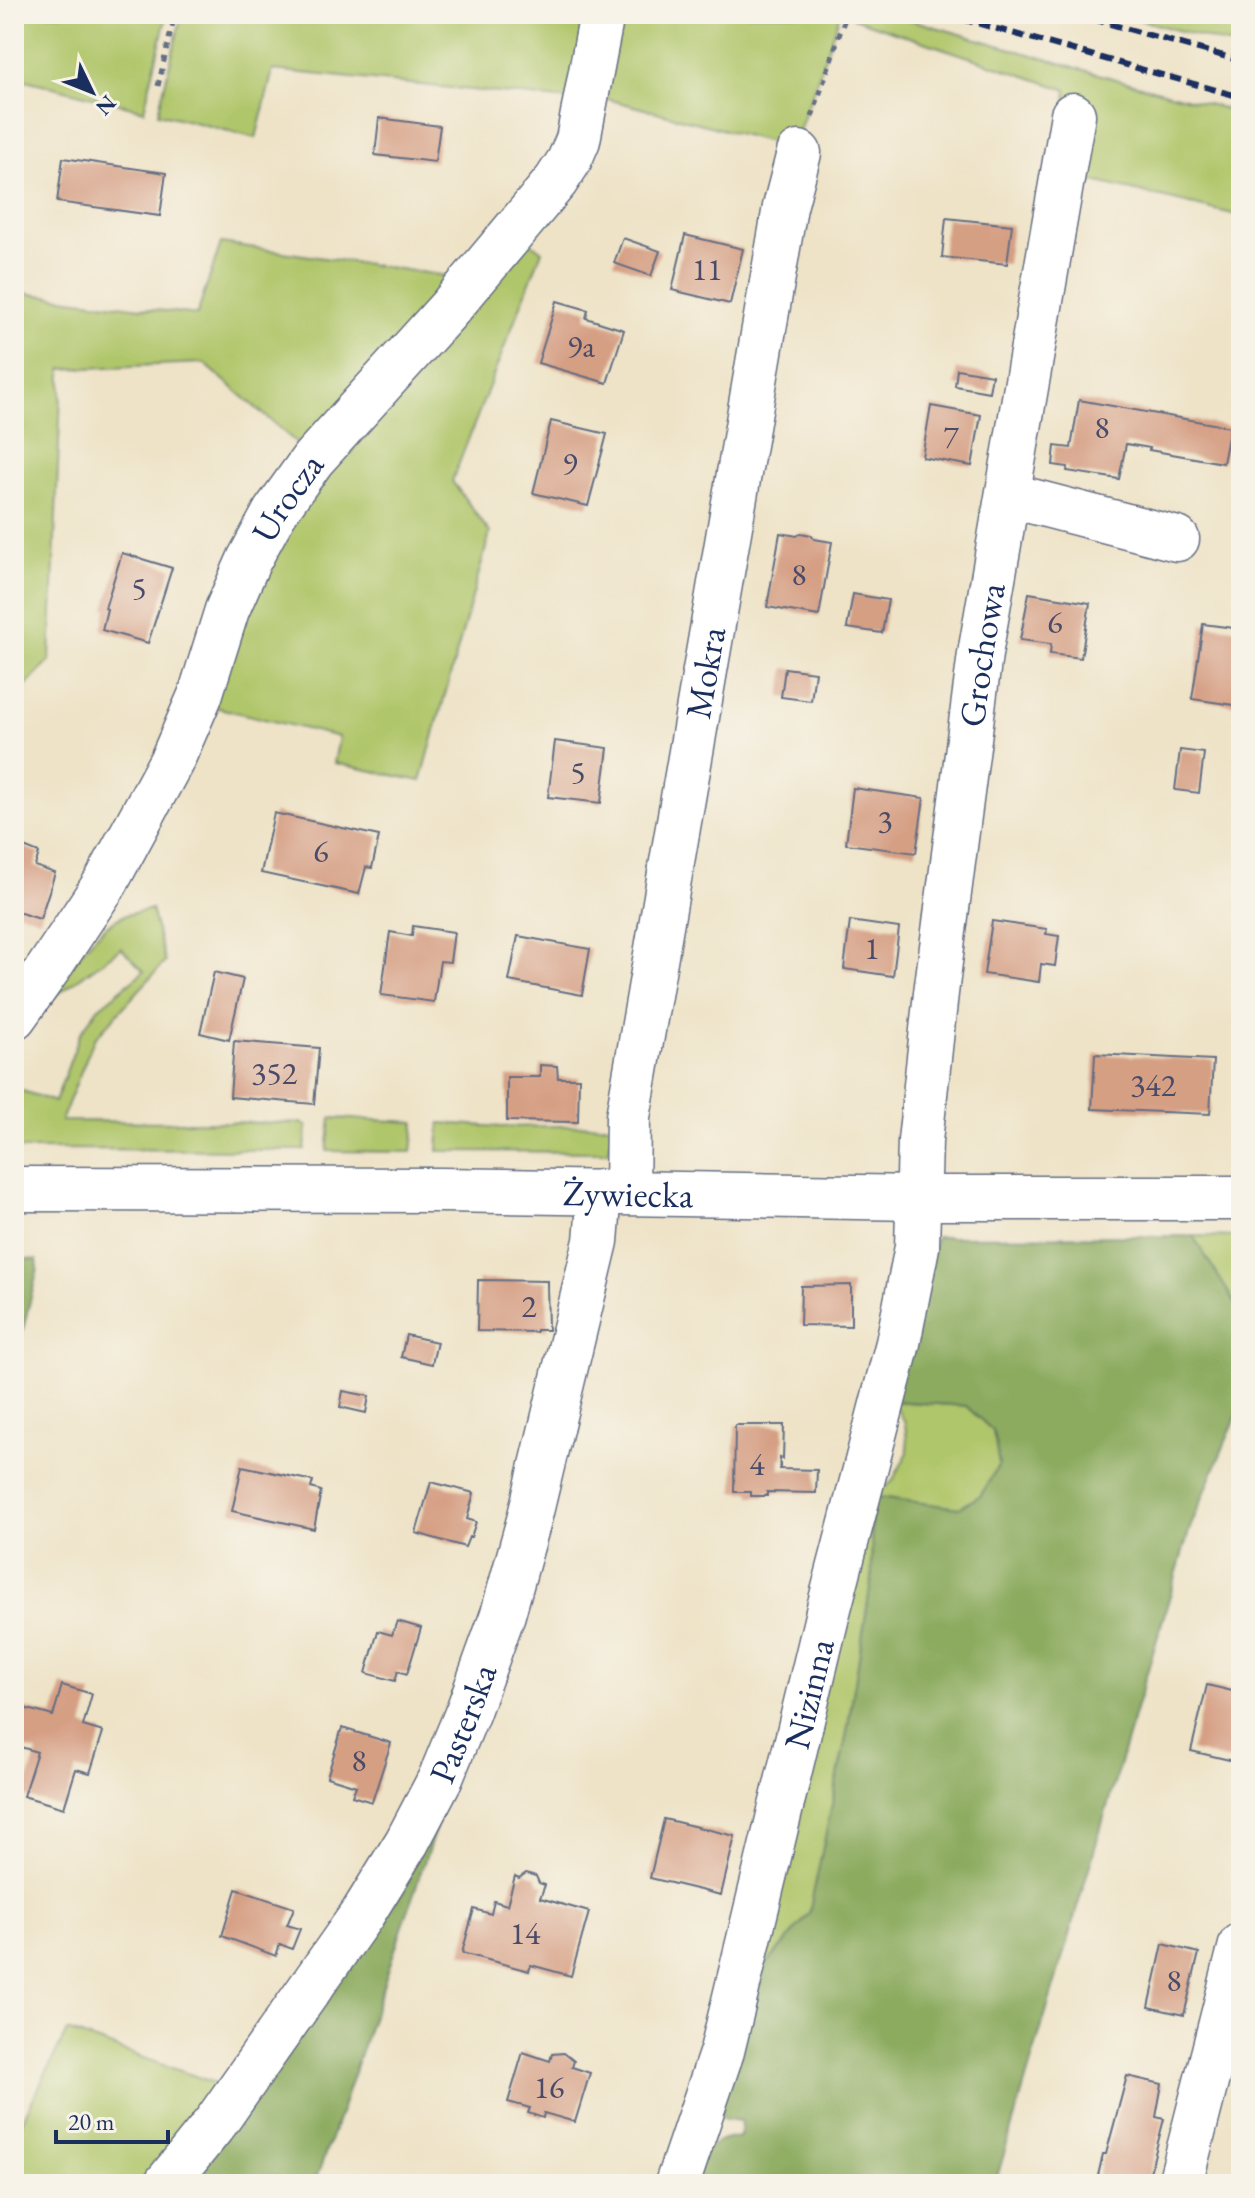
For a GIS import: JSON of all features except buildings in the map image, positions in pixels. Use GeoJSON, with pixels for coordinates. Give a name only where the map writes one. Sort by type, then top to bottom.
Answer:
{"type":"FeatureCollection","features":[{"type":"Feature","properties":{"kind":"street","name":"Urocza"},"geometry":{"type":"LineString","coordinates":[[14,1017],[106,882],[173,758],[200,696],[227,610],[275,512],[313,459],[448,310],[556,181],[569,161],[578,140],[602,14]]}},
{"type":"Feature","properties":{"kind":"street","name":"Grochowa"},"geometry":{"type":"LineString","coordinates":[[918,1198],[920,1141],[936,993],[980,654],[1073,115]]}},
{"type":"Feature","properties":{"kind":"street","name":"Mokra"},"geometry":{"type":"LineString","coordinates":[[614,1192],[785,207],[799,153]]}},
{"type":"Feature","properties":{"kind":"street"},"geometry":{"type":"LineString","coordinates":[[1008,495],[1177,539]]}},
{"type":"Feature","properties":{"kind":"street","name":"Żywiecka"},"geometry":{"type":"LineString","coordinates":[[14,1189],[1241,1198]]}},
{"type":"Feature","properties":{"kind":"street","name":"Pasterska"},"geometry":{"type":"LineString","coordinates":[[166,2184],[216,2122],[363,1913],[407,1842],[440,1779],[503,1614],[596,1241],[614,1192]]}},
{"type":"Feature","properties":{"kind":"street","name":"Nizinna"},"geometry":{"type":"LineString","coordinates":[[677,2184],[722,2051],[829,1608],[898,1343],[917,1247],[918,1198]]}},
{"type":"Feature","properties":{"kind":"street"},"geometry":{"type":"LineString","coordinates":[[1180,2184],[1241,1945]]}},
{"type":"Feature","properties":{"kind":"path"},"geometry":{"type":"LineString","coordinates":[[158,86],[175,14]]}},
{"type":"Feature","properties":{"kind":"path"},"geometry":{"type":"LineString","coordinates":[[799,153],[846,15]]}},
{"type":"Feature","properties":{"kind":"green space"},"geometry":{"type":"Polygon","coordinates":[[[14,14],[167,14],[144,110],[14,77],[14,14]]]}},
{"type":"Feature","properties":{"kind":"green space"},"geometry":{"type":"Polygon","coordinates":[[[182,14],[597,14],[579,101],[273,70],[256,138],[158,113],[182,14]]]}},
{"type":"Feature","properties":{"kind":"green space"},"geometry":{"type":"Polygon","coordinates":[[[608,14],[840,14],[793,148],[592,95],[608,14]]]}},
{"type":"Feature","properties":{"kind":"green space"},"geometry":{"type":"Polygon","coordinates":[[[854,14],[891,14],[1241,113],[1241,216],[1085,179],[1093,111],[1066,100],[1067,90],[853,18],[854,14]]]}},
{"type":"Feature","properties":{"kind":"green space"},"geometry":{"type":"Polygon","coordinates":[[[1120,14],[1241,14],[1241,48],[1120,14]]]}},
{"type":"Feature","properties":{"kind":"green space"},"geometry":{"type":"Polygon","coordinates":[[[521,235],[542,251],[452,481],[490,533],[421,781],[334,763],[339,737],[206,705],[255,564],[521,235]]]}},
{"type":"Feature","properties":{"kind":"green space"},"geometry":{"type":"Polygon","coordinates":[[[221,243],[467,279],[306,451],[204,363],[62,369],[50,660],[14,699],[14,292],[197,315],[221,243]]]}},
{"type":"Feature","properties":{"kind":"green space"},"geometry":{"type":"Polygon","coordinates":[[[151,909],[165,962],[94,1039],[61,1121],[301,1123],[307,1126],[305,1150],[14,1149],[14,1088],[55,1102],[80,1034],[98,1008],[144,971],[121,948],[43,1005],[78,956],[110,923],[151,909]]]}},
{"type":"Feature","properties":{"kind":"green space"},"geometry":{"type":"Polygon","coordinates":[[[331,1118],[415,1122],[412,1152],[327,1151],[331,1118]]]}},
{"type":"Feature","properties":{"kind":"green space"},"geometry":{"type":"Polygon","coordinates":[[[440,1123],[501,1127],[615,1125],[608,1152],[438,1151],[440,1123]]]}},
{"type":"Feature","properties":{"kind":"green space"},"geometry":{"type":"Polygon","coordinates":[[[1193,1236],[1241,1237],[1241,1307],[1237,1306],[1193,1236]]]}},
{"type":"Feature","properties":{"kind":"green space"},"geometry":{"type":"Polygon","coordinates":[[[1193,1236],[1237,1306],[1241,1307],[1241,1405],[1190,1528],[995,2184],[688,2184],[701,2157],[711,2146],[740,2137],[741,2121],[725,2119],[717,2111],[751,1983],[809,1914],[846,1738],[872,1577],[871,1496],[959,1508],[981,1495],[999,1464],[993,1431],[966,1406],[892,1401],[936,1237],[1193,1236]]]}},
{"type":"Feature","properties":{"kind":"green space"},"geometry":{"type":"Polygon","coordinates":[[[14,1258],[37,1260],[38,1269],[14,1365],[14,1258]]]}},
{"type":"Feature","properties":{"kind":"green space"},"geometry":{"type":"Polygon","coordinates":[[[892,1401],[966,1406],[993,1431],[999,1464],[981,1495],[959,1508],[871,1496],[892,1482],[908,1452],[905,1423],[892,1401]]]}},
{"type":"Feature","properties":{"kind":"green space"},"geometry":{"type":"Polygon","coordinates":[[[871,1496],[872,1577],[846,1738],[809,1914],[751,1983],[871,1496]]]}},
{"type":"Feature","properties":{"kind":"green space"},"geometry":{"type":"Polygon","coordinates":[[[451,1782],[314,2184],[178,2184],[451,1782]]]}},
{"type":"Feature","properties":{"kind":"green space"},"geometry":{"type":"Polygon","coordinates":[[[67,2031],[232,2089],[156,2184],[14,2184],[14,2137],[67,2031]]]}},
{"type":"Feature","properties":{"kind":"railway"},"geometry":{"type":"LineString","coordinates":[[944,14],[1241,97]]}},
{"type":"Feature","properties":{"kind":"railway"},"geometry":{"type":"LineString","coordinates":[[1075,14],[1241,61]]}}]}
